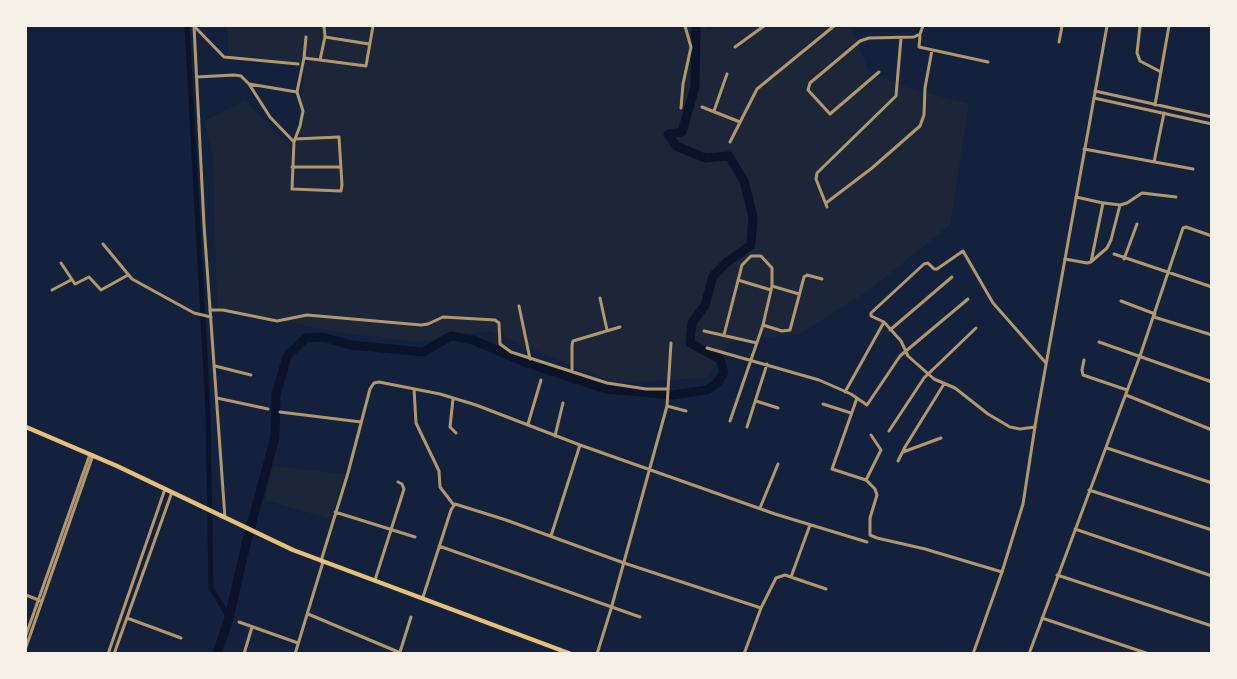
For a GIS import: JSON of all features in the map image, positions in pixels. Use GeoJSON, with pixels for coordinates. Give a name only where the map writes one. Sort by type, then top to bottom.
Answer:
{"type":"FeatureCollection","features":[{"type":"Feature","properties":{"kind":"main road"},"geometry":{"type":"LineString","coordinates":[[26,427],[92,454],[215,514],[322,561],[571,654]]}},
{"type":"Feature","properties":{"kind":"street"},"geometry":{"type":"LineString","coordinates":[[194,26],[224,57],[298,64]]}},
{"type":"Feature","properties":{"kind":"street"},"geometry":{"type":"LineString","coordinates":[[194,26],[210,310],[225,518]]}},
{"type":"Feature","properties":{"kind":"street"},"geometry":{"type":"LineString","coordinates":[[320,60],[325,37],[324,26]]}},
{"type":"Feature","properties":{"kind":"street"},"geometry":{"type":"LineString","coordinates":[[304,58],[366,66],[373,26]]}},
{"type":"Feature","properties":{"kind":"street"},"geometry":{"type":"LineString","coordinates":[[681,108],[683,84],[691,47],[685,26]]}},
{"type":"Feature","properties":{"kind":"street"},"geometry":{"type":"LineString","coordinates":[[735,47],[764,26]]}},
{"type":"Feature","properties":{"kind":"street"},"geometry":{"type":"LineString","coordinates":[[730,142],[758,89],[834,26]]}},
{"type":"Feature","properties":{"kind":"street"},"geometry":{"type":"LineString","coordinates":[[1059,42],[1062,26]]}},
{"type":"Feature","properties":{"kind":"street"},"geometry":{"type":"LineString","coordinates":[[973,654],[1023,504],[1107,26]]}},
{"type":"Feature","properties":{"kind":"street"},"geometry":{"type":"LineString","coordinates":[[1140,26],[1137,53],[1140,61],[1161,72]]}},
{"type":"Feature","properties":{"kind":"street"},"geometry":{"type":"LineString","coordinates":[[1155,105],[1169,26]]}},
{"type":"Feature","properties":{"kind":"street"},"geometry":{"type":"LineString","coordinates":[[923,28],[919,47],[988,62]]}},
{"type":"Feature","properties":{"kind":"street"},"geometry":{"type":"LineString","coordinates":[[879,72],[830,114],[808,89],[810,83],[860,41],[869,38],[914,37],[920,34]]}},
{"type":"Feature","properties":{"kind":"street"},"geometry":{"type":"LineString","coordinates":[[294,141],[338,137],[340,139],[342,189],[337,191],[293,189],[294,141],[303,111],[297,92],[306,37]]}},
{"type":"Feature","properties":{"kind":"street"},"geometry":{"type":"LineString","coordinates":[[325,37],[369,44]]}},
{"type":"Feature","properties":{"kind":"street"},"geometry":{"type":"LineString","coordinates":[[901,38],[896,96],[817,173],[816,179],[827,205],[920,126],[924,115],[925,88],[932,50]]}},
{"type":"Feature","properties":{"kind":"street"},"geometry":{"type":"LineString","coordinates":[[714,111],[727,74]]}},
{"type":"Feature","properties":{"kind":"street"},"geometry":{"type":"LineString","coordinates":[[197,77],[238,75],[249,84],[270,117],[294,141]]}},
{"type":"Feature","properties":{"kind":"street"},"geometry":{"type":"LineString","coordinates":[[249,84],[297,92]]}},
{"type":"Feature","properties":{"kind":"street"},"geometry":{"type":"LineString","coordinates":[[1095,91],[1212,117]]}},
{"type":"Feature","properties":{"kind":"street"},"geometry":{"type":"LineString","coordinates":[[1094,98],[1212,124]]}},
{"type":"Feature","properties":{"kind":"street"},"geometry":{"type":"LineString","coordinates":[[1124,104],[1125,98]]}},
{"type":"Feature","properties":{"kind":"street"},"geometry":{"type":"LineString","coordinates":[[702,107],[740,122]]}},
{"type":"Feature","properties":{"kind":"street"},"geometry":{"type":"LineString","coordinates":[[1154,162],[1164,113]]}},
{"type":"Feature","properties":{"kind":"street"},"geometry":{"type":"LineString","coordinates":[[1084,149],[1192,169]]}},
{"type":"Feature","properties":{"kind":"street"},"geometry":{"type":"LineString","coordinates":[[292,167],[340,167]]}},
{"type":"Feature","properties":{"kind":"street"},"geometry":{"type":"LineString","coordinates":[[1076,197],[1120,205],[1142,193],[1176,197]]}},
{"type":"Feature","properties":{"kind":"street"},"geometry":{"type":"LineString","coordinates":[[1091,262],[1103,203]]}},
{"type":"Feature","properties":{"kind":"street"},"geometry":{"type":"LineString","coordinates":[[1065,259],[1091,262],[1107,248],[1120,205]]}},
{"type":"Feature","properties":{"kind":"street"},"geometry":{"type":"LineString","coordinates":[[1124,259],[1137,224]]}},
{"type":"Feature","properties":{"kind":"street"},"geometry":{"type":"LineString","coordinates":[[1029,654],[1140,357],[1183,228],[1212,236]]}},
{"type":"Feature","properties":{"kind":"street"},"geometry":{"type":"LineString","coordinates":[[103,244],[128,275],[161,295],[203,316],[211,317]]}},
{"type":"Feature","properties":{"kind":"street"},"geometry":{"type":"LineString","coordinates":[[1035,427],[1020,429],[1010,427],[980,409],[955,388],[928,375],[906,352],[901,341],[884,322],[871,314],[872,310],[924,264],[928,263],[937,269],[960,251],[965,252],[993,303],[1046,363]]}},
{"type":"Feature","properties":{"kind":"street"},"geometry":{"type":"LineString","coordinates":[[1114,254],[1212,288]]}},
{"type":"Feature","properties":{"kind":"street"},"geometry":{"type":"LineString","coordinates":[[724,334],[745,260],[756,255],[761,256],[772,268],[772,288],[757,343],[730,421]]}},
{"type":"Feature","properties":{"kind":"street"},"geometry":{"type":"LineString","coordinates":[[61,263],[75,284],[89,277],[101,290],[128,275]]}},
{"type":"Feature","properties":{"kind":"street"},"geometry":{"type":"LineString","coordinates":[[762,325],[782,331],[790,330],[806,276],[822,279]]}},
{"type":"Feature","properties":{"kind":"street"},"geometry":{"type":"LineString","coordinates":[[890,330],[952,277]]}},
{"type":"Feature","properties":{"kind":"street"},"geometry":{"type":"LineString","coordinates":[[52,290],[71,280]]}},
{"type":"Feature","properties":{"kind":"street"},"geometry":{"type":"LineString","coordinates":[[738,280],[800,294]]}},
{"type":"Feature","properties":{"kind":"street"},"geometry":{"type":"LineString","coordinates":[[600,298],[607,330]]}},
{"type":"Feature","properties":{"kind":"street"},"geometry":{"type":"LineString","coordinates":[[707,348],[819,380],[867,405],[900,356],[968,299]]}},
{"type":"Feature","properties":{"kind":"street"},"geometry":{"type":"LineString","coordinates":[[1121,301],[1212,335]]}},
{"type":"Feature","properties":{"kind":"street"},"geometry":{"type":"LineString","coordinates":[[519,306],[530,359]]}},
{"type":"Feature","properties":{"kind":"street"},"geometry":{"type":"LineString","coordinates":[[210,310],[223,310],[277,321],[306,315],[421,325],[441,317],[495,320],[499,324],[502,347],[530,359],[616,386],[667,391]]}},
{"type":"Feature","properties":{"kind":"street"},"geometry":{"type":"LineString","coordinates":[[845,392],[884,322]]}},
{"type":"Feature","properties":{"kind":"street"},"geometry":{"type":"LineString","coordinates":[[572,371],[573,342],[620,327]]}},
{"type":"Feature","properties":{"kind":"street"},"geometry":{"type":"LineString","coordinates":[[889,431],[922,380],[976,328]]}},
{"type":"Feature","properties":{"kind":"street"},"geometry":{"type":"LineString","coordinates":[[704,331],[757,343]]}},
{"type":"Feature","properties":{"kind":"street"},"geometry":{"type":"LineString","coordinates":[[1099,342],[1212,382]]}},
{"type":"Feature","properties":{"kind":"street"},"geometry":{"type":"LineString","coordinates":[[597,654],[667,404],[671,343]]}},
{"type":"Feature","properties":{"kind":"street"},"geometry":{"type":"LineString","coordinates":[[1084,360],[1083,375],[1127,390]]}},
{"type":"Feature","properties":{"kind":"street"},"geometry":{"type":"LineString","coordinates":[[747,427],[767,364]]}},
{"type":"Feature","properties":{"kind":"street"},"geometry":{"type":"LineString","coordinates":[[215,366],[251,375]]}},
{"type":"Feature","properties":{"kind":"street"},"geometry":{"type":"LineString","coordinates":[[528,424],[541,380]]}},
{"type":"Feature","properties":{"kind":"street"},"geometry":{"type":"LineString","coordinates":[[295,654],[361,422],[372,386],[377,382],[476,405],[580,445],[810,525],[867,542]]}},
{"type":"Feature","properties":{"kind":"street"},"geometry":{"type":"LineString","coordinates":[[898,461],[944,384]]}},
{"type":"Feature","properties":{"kind":"street"},"geometry":{"type":"LineString","coordinates":[[414,389],[416,423],[439,471],[440,487],[453,504],[761,608]]}},
{"type":"Feature","properties":{"kind":"street"},"geometry":{"type":"LineString","coordinates":[[1126,395],[1212,430]]}},
{"type":"Feature","properties":{"kind":"street"},"geometry":{"type":"LineString","coordinates":[[217,398],[268,409]]}},
{"type":"Feature","properties":{"kind":"street"},"geometry":{"type":"LineString","coordinates":[[857,398],[832,468],[866,480],[874,487],[877,495],[869,524],[869,533],[873,537],[1002,572]]}},
{"type":"Feature","properties":{"kind":"street"},"geometry":{"type":"LineString","coordinates":[[453,399],[450,427],[456,433]]}},
{"type":"Feature","properties":{"kind":"street"},"geometry":{"type":"LineString","coordinates":[[756,401],[778,408]]}},
{"type":"Feature","properties":{"kind":"street"},"geometry":{"type":"LineString","coordinates":[[555,436],[563,403]]}},
{"type":"Feature","properties":{"kind":"street"},"geometry":{"type":"LineString","coordinates":[[667,404],[686,411]]}},
{"type":"Feature","properties":{"kind":"street"},"geometry":{"type":"LineString","coordinates":[[823,404],[851,413]]}},
{"type":"Feature","properties":{"kind":"street"},"geometry":{"type":"LineString","coordinates":[[280,412],[361,422]]}},
{"type":"Feature","properties":{"kind":"street"},"geometry":{"type":"LineString","coordinates":[[866,480],[880,450],[871,435]]}},
{"type":"Feature","properties":{"kind":"street"},"geometry":{"type":"LineString","coordinates":[[903,452],[940,438]]}},
{"type":"Feature","properties":{"kind":"street"},"geometry":{"type":"LineString","coordinates":[[551,536],[580,445]]}},
{"type":"Feature","properties":{"kind":"street"},"geometry":{"type":"LineString","coordinates":[[1107,446],[1212,483]]}},
{"type":"Feature","properties":{"kind":"street"},"geometry":{"type":"LineString","coordinates":[[26,647],[92,454]]}},
{"type":"Feature","properties":{"kind":"street"},"geometry":{"type":"LineString","coordinates":[[760,508],[778,464]]}},
{"type":"Feature","properties":{"kind":"street"},"geometry":{"type":"LineString","coordinates":[[374,581],[404,489],[398,482]]}},
{"type":"Feature","properties":{"kind":"street"},"geometry":{"type":"LineString","coordinates":[[108,654],[165,489]]}},
{"type":"Feature","properties":{"kind":"street"},"geometry":{"type":"LineString","coordinates":[[1089,490],[1212,530]]}},
{"type":"Feature","properties":{"kind":"street"},"geometry":{"type":"LineString","coordinates":[[114,654],[172,492]]}},
{"type":"Feature","properties":{"kind":"street"},"geometry":{"type":"LineString","coordinates":[[423,597],[453,504]]}},
{"type":"Feature","properties":{"kind":"street"},"geometry":{"type":"LineString","coordinates":[[335,512],[415,537]]}},
{"type":"Feature","properties":{"kind":"street"},"geometry":{"type":"LineString","coordinates":[[791,577],[810,525]]}},
{"type":"Feature","properties":{"kind":"street"},"geometry":{"type":"LineString","coordinates":[[1075,529],[1212,576]]}},
{"type":"Feature","properties":{"kind":"street"},"geometry":{"type":"LineString","coordinates":[[439,546],[640,617]]}},
{"type":"Feature","properties":{"kind":"street"},"geometry":{"type":"LineString","coordinates":[[141,559],[147,561]]}},
{"type":"Feature","properties":{"kind":"street"},"geometry":{"type":"LineString","coordinates":[[744,654],[761,608],[775,579],[783,575],[826,589]]}},
{"type":"Feature","properties":{"kind":"street"},"geometry":{"type":"LineString","coordinates":[[1057,575],[1212,626]]}},
{"type":"Feature","properties":{"kind":"street"},"geometry":{"type":"LineString","coordinates":[[26,595],[40,601]]}},
{"type":"Feature","properties":{"kind":"street"},"geometry":{"type":"LineString","coordinates":[[26,635],[40,601]]}},
{"type":"Feature","properties":{"kind":"street"},"geometry":{"type":"LineString","coordinates":[[308,614],[401,653],[411,617]]}},
{"type":"Feature","properties":{"kind":"street"},"geometry":{"type":"LineString","coordinates":[[127,618],[181,638]]}},
{"type":"Feature","properties":{"kind":"street"},"geometry":{"type":"LineString","coordinates":[[1042,618],[1149,654]]}},
{"type":"Feature","properties":{"kind":"street"},"geometry":{"type":"LineString","coordinates":[[239,622],[298,643]]}},
{"type":"Feature","properties":{"kind":"street"},"geometry":{"type":"LineString","coordinates":[[118,624],[124,626]]}},
{"type":"Feature","properties":{"kind":"street"},"geometry":{"type":"LineString","coordinates":[[244,654],[252,627]]}},
{"type":"Feature","properties":{"kind":"shaded area"},"geometry":{"type":"Polygon","coordinates":[[[227,26],[704,26],[710,31],[715,26],[789,26],[792,28],[851,26],[869,72],[909,88],[969,104],[950,225],[868,291],[799,334],[730,342],[707,378],[613,383],[490,331],[415,342],[335,332],[217,307],[213,157],[204,121],[245,100],[292,149],[298,143],[305,64],[278,65],[229,57],[227,26]]]}},
{"type":"Feature","properties":{"kind":"shaded area"},"geometry":{"type":"Polygon","coordinates":[[[273,466],[345,474],[331,519],[265,500],[273,466]]]}},
{"type":"Feature","properties":{"kind":"waterway"},"geometry":{"type":"LineString","coordinates":[[187,26],[208,411],[211,587],[229,618]]}},
{"type":"Feature","properties":{"kind":"waterway"},"geometry":{"type":"LineString","coordinates":[[217,654],[229,618],[275,437],[276,395],[287,356],[306,338],[323,337],[351,345],[423,352],[451,336],[473,340],[527,363],[606,389],[672,395],[707,390],[718,382],[724,372],[720,359],[690,343],[692,323],[705,305],[713,276],[727,262],[751,245],[753,217],[744,181],[729,156],[705,158],[676,146],[668,134],[682,132],[695,87],[696,26]]}}]}
